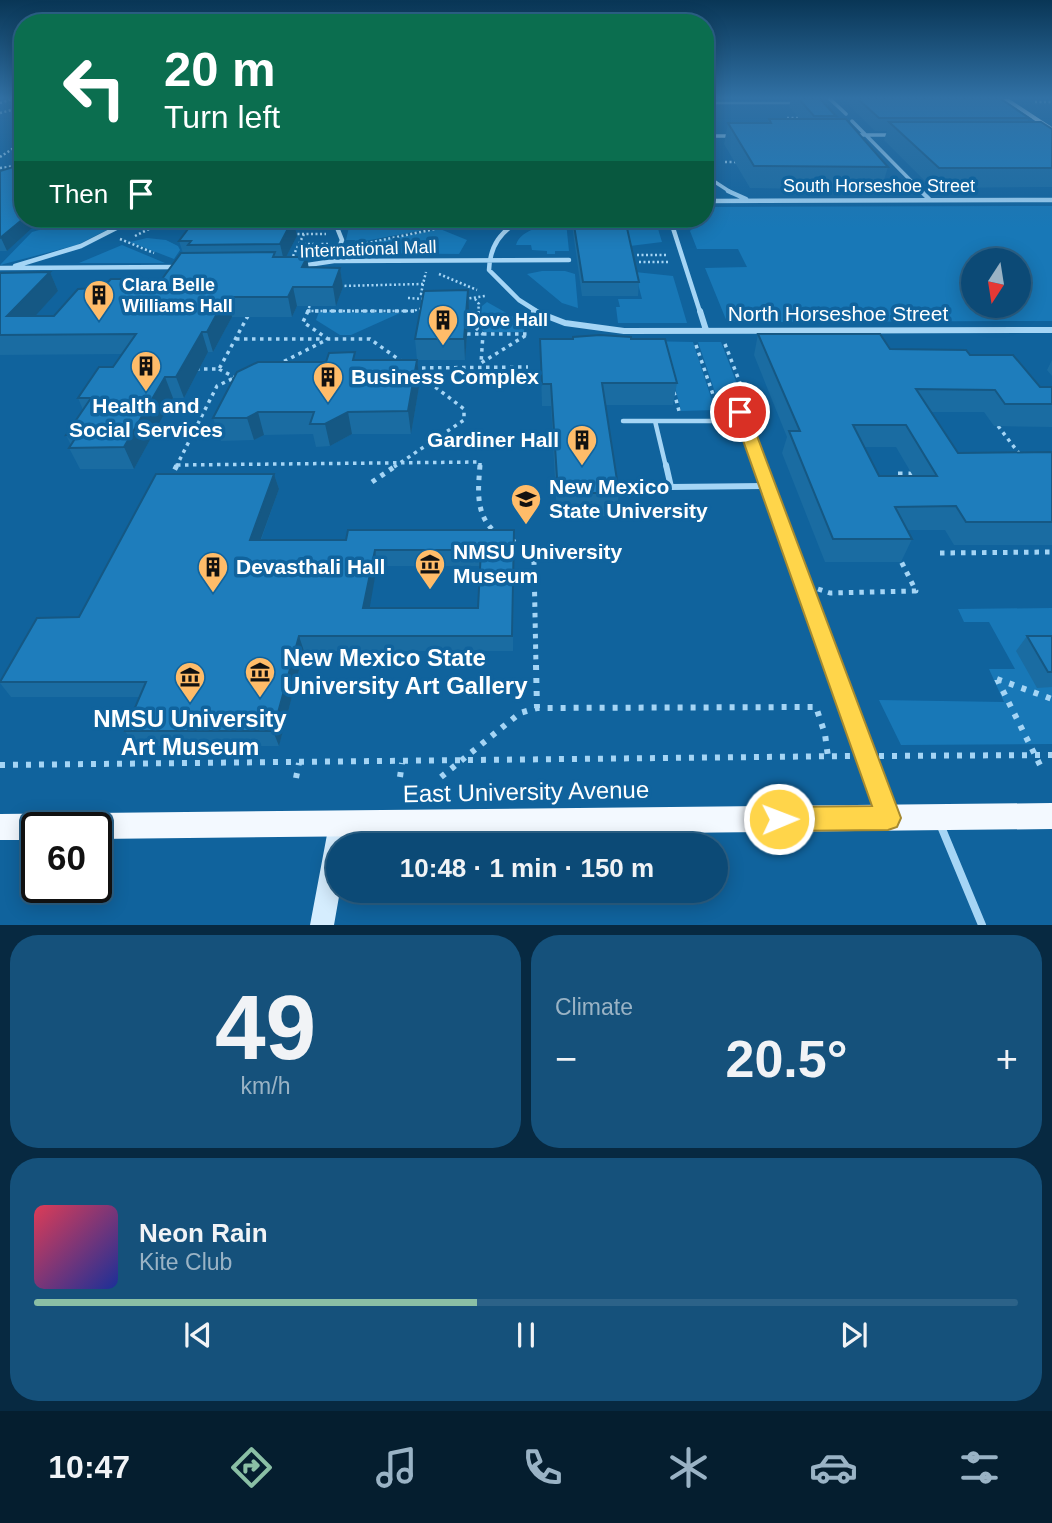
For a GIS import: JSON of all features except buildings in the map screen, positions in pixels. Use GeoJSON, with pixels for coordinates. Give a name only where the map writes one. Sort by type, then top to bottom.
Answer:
{"type":"FeatureCollection","features":[{"type":"Feature","properties":{"kind":"main road","name":"East University Avenue"},"geometry":{"type":"LineString","coordinates":[[0,827],[1052,816]]}},
{"type":"Feature","properties":{"kind":"street"},"geometry":{"type":"LineString","coordinates":[[873,142],[931,200]]}},
{"type":"Feature","properties":{"kind":"street"},"geometry":{"type":"LineString","coordinates":[[714,182],[750,201]]}},
{"type":"Feature","properties":{"kind":"street","name":"South Horseshoe Street"},"geometry":{"type":"LineString","coordinates":[[714,201],[1052,200]]}},
{"type":"Feature","properties":{"kind":"street"},"geometry":{"type":"LineString","coordinates":[[2,268],[81,246],[118,228]]}},
{"type":"Feature","properties":{"kind":"street"},"geometry":{"type":"LineString","coordinates":[[334,261],[341,234],[338,228]]}},
{"type":"Feature","properties":{"kind":"street"},"geometry":{"type":"LineString","coordinates":[[489,261],[494,242],[505,228]]}},
{"type":"Feature","properties":{"kind":"street"},"geometry":{"type":"LineString","coordinates":[[673,228],[706,330]]}},
{"type":"Feature","properties":{"kind":"street","name":"International Mall"},"geometry":{"type":"LineString","coordinates":[[289,266],[315,266],[334,261],[569,260]]}},
{"type":"Feature","properties":{"kind":"street","name":"North Horseshoe Street"},"geometry":{"type":"LineString","coordinates":[[489,261],[489,270],[509,293],[541,315],[587,328],[624,331],[1052,330]]}},
{"type":"Feature","properties":{"kind":"street"},"geometry":{"type":"LineString","coordinates":[[2,268],[187,267]]}},
{"type":"Feature","properties":{"kind":"street"},"geometry":{"type":"LineString","coordinates":[[322,925],[340,824]]}},
{"type":"Feature","properties":{"kind":"lane"},"geometry":{"type":"LineString","coordinates":[[740,412],[888,818]]}},
{"type":"Feature","properties":{"kind":"lane"},"geometry":{"type":"LineString","coordinates":[[655,421],[671,487],[767,486]]}},
{"type":"Feature","properties":{"kind":"lane"},"geometry":{"type":"LineString","coordinates":[[623,422],[743,421]]}},
{"type":"Feature","properties":{"kind":"lane"},"geometry":{"type":"LineString","coordinates":[[937,817],[982,925]]}},
{"type":"Feature","properties":{"kind":"path"},"geometry":{"type":"LineString","coordinates":[[725,162],[745,162]]}},
{"type":"Feature","properties":{"kind":"path"},"geometry":{"type":"LineString","coordinates":[[1,168],[6,173]]}},
{"type":"Feature","properties":{"kind":"path"},"geometry":{"type":"LineString","coordinates":[[292,228],[288,234],[341,234]]}},
{"type":"Feature","properties":{"kind":"path"},"geometry":{"type":"LineString","coordinates":[[299,244],[339,246],[440,228]]}},
{"type":"Feature","properties":{"kind":"path"},"geometry":{"type":"LineString","coordinates":[[289,266],[304,234]]}},
{"type":"Feature","properties":{"kind":"path"},"geometry":{"type":"LineString","coordinates":[[637,256],[668,256]]}},
{"type":"Feature","properties":{"kind":"path"},"geometry":{"type":"LineString","coordinates":[[408,298],[434,296],[421,294],[429,261]]}},
{"type":"Feature","properties":{"kind":"path"},"geometry":{"type":"LineString","coordinates":[[639,262],[670,262]]}},
{"type":"Feature","properties":{"kind":"path"},"geometry":{"type":"LineString","coordinates":[[330,286],[424,284]]}},
{"type":"Feature","properties":{"kind":"path"},"geometry":{"type":"LineString","coordinates":[[465,298],[456,299],[485,296]]}},
{"type":"Feature","properties":{"kind":"path"},"geometry":{"type":"LineString","coordinates":[[475,299],[479,304],[477,329],[484,334]]}},
{"type":"Feature","properties":{"kind":"path"},"geometry":{"type":"LineString","coordinates":[[312,300],[303,322],[328,339]]}},
{"type":"Feature","properties":{"kind":"path"},"geometry":{"type":"LineString","coordinates":[[307,311],[413,311],[435,304]]}},
{"type":"Feature","properties":{"kind":"path"},"geometry":{"type":"LineString","coordinates":[[219,369],[251,310],[242,310]]}},
{"type":"Feature","properties":{"kind":"path"},"geometry":{"type":"LineString","coordinates":[[692,330],[719,412]]}},
{"type":"Feature","properties":{"kind":"path"},"geometry":{"type":"LineString","coordinates":[[467,334],[527,334],[481,366]]}},
{"type":"Feature","properties":{"kind":"path"},"geometry":{"type":"LineString","coordinates":[[481,366],[484,334]]}},
{"type":"Feature","properties":{"kind":"path"},"geometry":{"type":"LineString","coordinates":[[236,339],[370,339],[464,409],[464,420],[372,481]]}},
{"type":"Feature","properties":{"kind":"path"},"geometry":{"type":"LineString","coordinates":[[281,369],[267,369],[328,339]]}},
{"type":"Feature","properties":{"kind":"path"},"geometry":{"type":"LineString","coordinates":[[411,368],[528,368]]}},
{"type":"Feature","properties":{"kind":"path"},"geometry":{"type":"LineString","coordinates":[[189,369],[219,369],[235,378]]}},
{"type":"Feature","properties":{"kind":"path"},"geometry":{"type":"LineString","coordinates":[[168,483],[217,386],[244,373]]}},
{"type":"Feature","properties":{"kind":"path"},"geometry":{"type":"LineString","coordinates":[[673,387],[679,413]]}},
{"type":"Feature","properties":{"kind":"path"},"geometry":{"type":"LineString","coordinates":[[998,426],[1026,463]]}},
{"type":"Feature","properties":{"kind":"path"},"geometry":{"type":"LineString","coordinates":[[177,465],[480,463],[478,506],[481,516],[492,530],[526,548],[534,562],[537,708]]}},
{"type":"Feature","properties":{"kind":"path"},"geometry":{"type":"LineString","coordinates":[[898,474],[918,474]]}},
{"type":"Feature","properties":{"kind":"path"},"geometry":{"type":"LineString","coordinates":[[940,553],[1052,552]]}},
{"type":"Feature","properties":{"kind":"path"},"geometry":{"type":"LineString","coordinates":[[830,593],[916,591],[898,554]]}},
{"type":"Feature","properties":{"kind":"path"},"geometry":{"type":"LineString","coordinates":[[1041,767],[997,679],[1052,699]]}},
{"type":"Feature","properties":{"kind":"path"},"geometry":{"type":"LineString","coordinates":[[0,765],[402,763],[459,762],[828,757],[825,734],[816,707],[537,708],[520,713],[459,762],[441,777]]}},
{"type":"Feature","properties":{"kind":"path"},"geometry":{"type":"LineString","coordinates":[[896,756],[1052,755]]}},
{"type":"Feature","properties":{"kind":"path"},"geometry":{"type":"LineString","coordinates":[[296,778],[299,763]]}},
{"type":"Feature","properties":{"kind":"path"},"geometry":{"type":"LineString","coordinates":[[400,777],[402,763]]}},
{"type":"Feature","properties":{"kind":"shaded area"},"geometry":{"type":"Polygon","coordinates":[[[1052,206],[1052,321],[727,322],[705,268],[747,267],[738,249],[697,249],[690,231],[693,228],[714,228],[714,207],[1052,206]]]}},
{"type":"Feature","properties":{"kind":"shaded area"},"geometry":{"type":"Polygon","coordinates":[[[46,228],[111,228],[77,245],[0,265],[32,232],[46,228]]]}},
{"type":"Feature","properties":{"kind":"shaded area"},"geometry":{"type":"Polygon","coordinates":[[[349,228],[423,228],[419,231],[354,243],[355,240],[346,240],[349,228]]]}},
{"type":"Feature","properties":{"kind":"shaded area"},"geometry":{"type":"Polygon","coordinates":[[[537,228],[567,228],[569,251],[547,254],[547,251],[532,250],[531,245],[516,245],[529,231],[537,228]]]}},
{"type":"Feature","properties":{"kind":"shaded area"},"geometry":{"type":"Polygon","coordinates":[[[612,228],[658,228],[662,242],[630,246],[612,228]]]}},
{"type":"Feature","properties":{"kind":"shaded area"},"geometry":{"type":"Polygon","coordinates":[[[440,229],[467,240],[459,254],[355,253],[361,245],[440,229]]]}},
{"type":"Feature","properties":{"kind":"shaded area"},"geometry":{"type":"Polygon","coordinates":[[[147,238],[166,240],[180,250],[174,259],[130,242],[147,238]]]}},
{"type":"Feature","properties":{"kind":"shaded area"},"geometry":{"type":"Polygon","coordinates":[[[122,245],[165,263],[79,263],[122,245]]]}},
{"type":"Feature","properties":{"kind":"shaded area"},"geometry":{"type":"Polygon","coordinates":[[[542,271],[575,274],[578,308],[562,303],[527,274],[542,271]]]}},
{"type":"Feature","properties":{"kind":"shaded area"},"geometry":{"type":"Polygon","coordinates":[[[635,272],[673,276],[687,323],[618,323],[618,299],[642,299],[635,272]]]}},
{"type":"Feature","properties":{"kind":"shaded area"},"geometry":{"type":"Polygon","coordinates":[[[487,302],[524,323],[524,332],[484,332],[480,327],[482,306],[487,302]]]}},
{"type":"Feature","properties":{"kind":"shaded area"},"geometry":{"type":"Polygon","coordinates":[[[319,312],[400,313],[351,335],[340,335],[316,320],[319,312]]]}},
{"type":"Feature","properties":{"kind":"shaded area"},"geometry":{"type":"Polygon","coordinates":[[[644,341],[693,342],[715,410],[681,411],[668,359],[644,341]]]}},
{"type":"Feature","properties":{"kind":"shaded area"},"geometry":{"type":"Polygon","coordinates":[[[698,342],[721,342],[747,410],[740,410],[736,400],[726,400],[729,410],[721,410],[698,342]]]}},
{"type":"Feature","properties":{"kind":"shaded area"},"geometry":{"type":"Polygon","coordinates":[[[1052,608],[1052,744],[901,745],[879,700],[1004,702],[989,669],[1015,669],[989,622],[964,622],[958,609],[1052,608]]]}},
{"type":"Feature","properties":{"kind":"place","name":"Clara Belle Williams Hall"},"geometry":{"type":"Point","coordinates":[99,322]}},
{"type":"Feature","properties":{"kind":"place","name":"Dove Hall"},"geometry":{"type":"Point","coordinates":[443,347]}},
{"type":"Feature","properties":{"kind":"place","name":"Health and Social Services"},"geometry":{"type":"Point","coordinates":[146,393]}},
{"type":"Feature","properties":{"kind":"place","name":"Business Complex"},"geometry":{"type":"Point","coordinates":[328,404]}},
{"type":"Feature","properties":{"kind":"place","name":"Gardiner Hall"},"geometry":{"type":"Point","coordinates":[582,467]}},
{"type":"Feature","properties":{"kind":"place","name":"New Mexico State University"},"geometry":{"type":"Point","coordinates":[526,526]}},
{"type":"Feature","properties":{"kind":"place","name":"NMSU University Museum"},"geometry":{"type":"Point","coordinates":[430,591]}},
{"type":"Feature","properties":{"kind":"place","name":"Devasthali Hall"},"geometry":{"type":"Point","coordinates":[213,594]}},
{"type":"Feature","properties":{"kind":"place","name":"New Mexico State University Art Gallery"},"geometry":{"type":"Point","coordinates":[260,699]}},
{"type":"Feature","properties":{"kind":"place","name":"NMSU University Art Museum"},"geometry":{"type":"Point","coordinates":[190,704]}},
{"type":"Feature","properties":{"kind":"route"},"geometry":{"type":"LineString","coordinates":[[740,412],[888,818],[779,819]]}}]}
